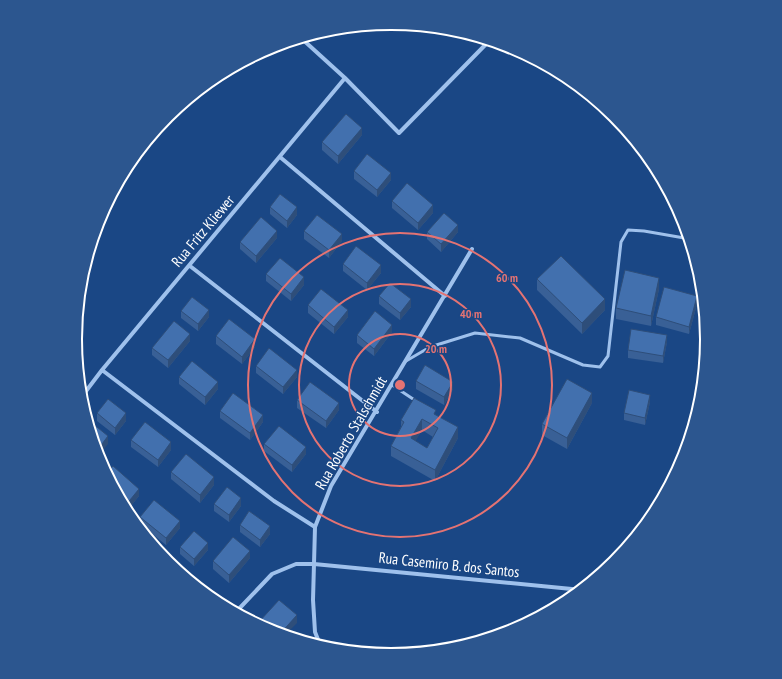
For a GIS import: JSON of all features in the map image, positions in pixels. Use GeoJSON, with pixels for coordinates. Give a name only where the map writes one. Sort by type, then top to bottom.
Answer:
{"type":"FeatureCollection","features":[{"type":"Feature","properties":{"kind":"street"},"geometry":{"type":"LineString","coordinates":[[306,42],[345,78],[399,133],[485,45]]}},
{"type":"Feature","properties":{"kind":"street","name":"Rua Fritz Kliewer"},"geometry":{"type":"LineString","coordinates":[[86,391],[345,78]]}},
{"type":"Feature","properties":{"kind":"street"},"geometry":{"type":"LineString","coordinates":[[280,156],[445,296]]}},
{"type":"Feature","properties":{"kind":"street","name":"Rua Roberto Stalschmidt"},"geometry":{"type":"LineString","coordinates":[[318,640],[315,632],[313,600],[315,527],[331,486],[377,412],[472,249]]}},
{"type":"Feature","properties":{"kind":"street"},"geometry":{"type":"LineString","coordinates":[[190,266],[377,412]]}},
{"type":"Feature","properties":{"kind":"street"},"geometry":{"type":"LineString","coordinates":[[102,370],[274,501],[315,527]]}},
{"type":"Feature","properties":{"kind":"street","name":"Rua Casemiro B. dos Santos"},"geometry":{"type":"LineString","coordinates":[[239,609],[272,574],[296,564],[314,564],[573,589]]}},
{"type":"Feature","properties":{"kind":"lane"},"geometry":{"type":"LineString","coordinates":[[406,361],[430,347],[475,333],[520,338],[583,364],[600,366],[608,356],[621,242],[628,230],[644,231],[683,238]]}},
{"type":"Feature","properties":{"kind":"lane"},"geometry":{"type":"LineString","coordinates":[[392,385],[417,402]]}},
{"type":"Feature","properties":{"kind":"building"},"geometry":{"type":"Polygon","coordinates":[[[346,114],[362,128],[338,156],[322,142],[346,114]]]}},
{"type":"Feature","properties":{"kind":"building"},"geometry":{"type":"Polygon","coordinates":[[[367,154],[391,173],[377,190],[354,171],[367,154]]]}},
{"type":"Feature","properties":{"kind":"building"},"geometry":{"type":"Polygon","coordinates":[[[407,183],[433,205],[418,223],[392,201],[407,183]]]}},
{"type":"Feature","properties":{"kind":"building"},"geometry":{"type":"Polygon","coordinates":[[[280,194],[297,207],[287,221],[270,207],[280,194]]]}},
{"type":"Feature","properties":{"kind":"building"},"geometry":{"type":"Polygon","coordinates":[[[444,213],[458,225],[441,244],[427,232],[444,213]]]}},
{"type":"Feature","properties":{"kind":"building"},"geometry":{"type":"Polygon","coordinates":[[[317,215],[342,234],[329,250],[304,231],[317,215]]]}},
{"type":"Feature","properties":{"kind":"building"},"geometry":{"type":"Polygon","coordinates":[[[261,217],[277,231],[256,256],[240,242],[261,217]]]}},
{"type":"Feature","properties":{"kind":"building"},"geometry":{"type":"Polygon","coordinates":[[[356,246],[381,265],[367,283],[343,264],[356,246]]]}},
{"type":"Feature","properties":{"kind":"building"},"geometry":{"type":"Polygon","coordinates":[[[561,256],[605,299],[582,323],[537,279],[561,256]]]}},
{"type":"Feature","properties":{"kind":"building"},"geometry":{"type":"Polygon","coordinates":[[[280,258],[304,277],[291,294],[266,274],[280,258]]]}},
{"type":"Feature","properties":{"kind":"building"},"geometry":{"type":"Polygon","coordinates":[[[625,270],[659,278],[651,316],[616,308],[625,270]]]}},
{"type":"Feature","properties":{"kind":"building"},"geometry":{"type":"Polygon","coordinates":[[[390,283],[411,299],[400,313],[379,296],[390,283]]]}},
{"type":"Feature","properties":{"kind":"building"},"geometry":{"type":"Polygon","coordinates":[[[664,287],[697,296],[689,327],[656,317],[664,287]]]}},
{"type":"Feature","properties":{"kind":"building"},"geometry":{"type":"Polygon","coordinates":[[[321,289],[348,310],[334,327],[308,305],[321,289]]]}},
{"type":"Feature","properties":{"kind":"building"},"geometry":{"type":"Polygon","coordinates":[[[192,297],[209,310],[198,324],[181,311],[192,297]]]}},
{"type":"Feature","properties":{"kind":"building"},"geometry":{"type":"Polygon","coordinates":[[[375,311],[392,325],[374,349],[357,335],[375,311]]]}},
{"type":"Feature","properties":{"kind":"building"},"geometry":{"type":"Polygon","coordinates":[[[229,319],[255,339],[242,357],[216,336],[229,319]]]}},
{"type":"Feature","properties":{"kind":"building"},"geometry":{"type":"Polygon","coordinates":[[[174,321],[190,334],[168,360],[152,348],[174,321]]]}},
{"type":"Feature","properties":{"kind":"building"},"geometry":{"type":"Polygon","coordinates":[[[631,329],[667,335],[663,356],[628,350],[631,329]]]}},
{"type":"Feature","properties":{"kind":"building"},"geometry":{"type":"Polygon","coordinates":[[[269,348],[297,370],[283,387],[256,366],[269,348]]]}},
{"type":"Feature","properties":{"kind":"building"},"geometry":{"type":"Polygon","coordinates":[[[192,361],[218,382],[205,397],[179,377],[192,361]]]}},
{"type":"Feature","properties":{"kind":"building"},"geometry":{"type":"Polygon","coordinates":[[[425,365],[453,382],[444,397],[416,381],[425,365]]]}},
{"type":"Feature","properties":{"kind":"building"},"geometry":{"type":"Polygon","coordinates":[[[567,379],[592,393],[567,438],[542,424],[567,379]]]}},
{"type":"Feature","properties":{"kind":"building"},"geometry":{"type":"Polygon","coordinates":[[[310,382],[339,403],[326,421],[297,400],[310,382]]]}},
{"type":"Feature","properties":{"kind":"building"},"geometry":{"type":"Polygon","coordinates":[[[629,390],[650,395],[645,418],[624,413],[629,390]]]}},
{"type":"Feature","properties":{"kind":"building"},"geometry":{"type":"Polygon","coordinates":[[[233,393],[263,415],[250,433],[220,411],[233,393]]]}},
{"type":"Feature","properties":{"kind":"building"},"geometry":{"type":"Polygon","coordinates":[[[414,398],[436,410],[434,414],[458,427],[435,470],[391,446],[404,422],[401,420],[414,398]],[[422,419],[411,438],[427,448],[438,428],[422,419]]]}},
{"type":"Feature","properties":{"kind":"building"},"geometry":{"type":"Polygon","coordinates":[[[108,399],[126,413],[115,428],[97,413],[108,399]]]}},
{"type":"Feature","properties":{"kind":"building"},"geometry":{"type":"Polygon","coordinates":[[[145,422],[171,442],[158,460],[131,440],[145,422]]]}},
{"type":"Feature","properties":{"kind":"building"},"geometry":{"type":"Polygon","coordinates":[[[93,424],[108,436],[101,446],[93,424]]]}},
{"type":"Feature","properties":{"kind":"building"},"geometry":{"type":"Polygon","coordinates":[[[279,426],[306,447],[292,465],[264,444],[279,426]]]}},
{"type":"Feature","properties":{"kind":"building"},"geometry":{"type":"Polygon","coordinates":[[[186,454],[214,477],[200,495],[171,472],[186,454]]]}},
{"type":"Feature","properties":{"kind":"building"},"geometry":{"type":"Polygon","coordinates":[[[113,466],[139,489],[128,502],[123,494],[110,469],[113,466]]]}},
{"type":"Feature","properties":{"kind":"building"},"geometry":{"type":"Polygon","coordinates":[[[227,487],[241,498],[229,515],[214,504],[227,487]]]}},
{"type":"Feature","properties":{"kind":"building"},"geometry":{"type":"Polygon","coordinates":[[[154,500],[180,521],[166,538],[140,517],[154,500]]]}},
{"type":"Feature","properties":{"kind":"building"},"geometry":{"type":"Polygon","coordinates":[[[249,511],[270,526],[260,540],[240,525],[249,511]]]}},
{"type":"Feature","properties":{"kind":"building"},"geometry":{"type":"Polygon","coordinates":[[[194,531],[208,543],[194,559],[180,547],[194,531]]]}},
{"type":"Feature","properties":{"kind":"building"},"geometry":{"type":"Polygon","coordinates":[[[233,537],[250,551],[229,575],[213,561],[233,537]]]}},
{"type":"Feature","properties":{"kind":"building"},"geometry":{"type":"Polygon","coordinates":[[[279,600],[297,615],[284,630],[261,620],[279,600]]]}}]}
